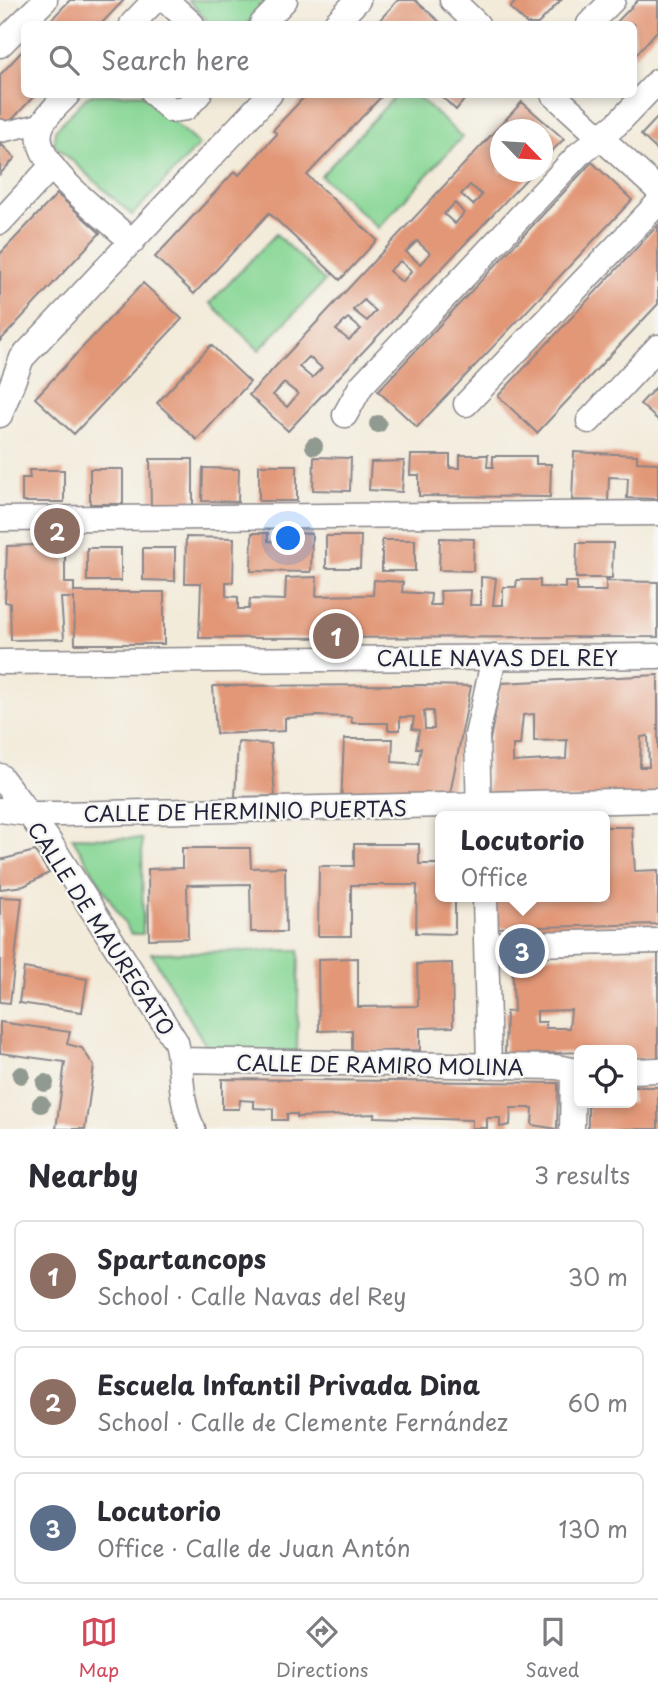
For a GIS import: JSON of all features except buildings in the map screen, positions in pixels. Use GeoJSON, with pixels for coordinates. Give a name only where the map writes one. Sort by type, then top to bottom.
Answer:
{"type":"FeatureCollection","features":[{"type":"Feature","properties":{"kind":"street"},"geometry":{"type":"LineString","coordinates":[[24,21],[45,0]]}},
{"type":"Feature","properties":{"kind":"street"},"geometry":{"type":"LineString","coordinates":[[135,21],[155,0]]}},
{"type":"Feature","properties":{"kind":"street"},"geometry":{"type":"LineString","coordinates":[[166,0],[189,21]]}},
{"type":"Feature","properties":{"kind":"street"},"geometry":{"type":"LineString","coordinates":[[265,21],[285,0]]}},
{"type":"Feature","properties":{"kind":"street"},"geometry":{"type":"LineString","coordinates":[[338,21],[358,0]]}},
{"type":"Feature","properties":{"kind":"street"},"geometry":{"type":"LineString","coordinates":[[592,21],[613,0]]}},
{"type":"Feature","properties":{"kind":"street"},"geometry":{"type":"LineString","coordinates":[[0,46],[21,25]]}},
{"type":"Feature","properties":{"kind":"street"},"geometry":{"type":"LineString","coordinates":[[345,415],[361,386],[599,137],[617,124],[658,81]]}},
{"type":"Feature","properties":{"kind":"street"},"geometry":{"type":"LineString","coordinates":[[64,98],[42,123],[38,138],[41,151],[51,167],[132,242]]}},
{"type":"Feature","properties":{"kind":"street"},"geometry":{"type":"LineString","coordinates":[[158,98],[172,110],[186,108],[195,98]]}},
{"type":"Feature","properties":{"kind":"street"},"geometry":{"type":"LineString","coordinates":[[0,415],[22,358],[266,98]]}},
{"type":"Feature","properties":{"kind":"street"},"geometry":{"type":"LineString","coordinates":[[557,98],[658,190]]}},
{"type":"Feature","properties":{"kind":"street"},"geometry":{"type":"LineString","coordinates":[[0,129],[3,132],[42,123]]}},
{"type":"Feature","properties":{"kind":"street"},"geometry":{"type":"LineString","coordinates":[[0,222],[51,167]]}},
{"type":"Feature","properties":{"kind":"street"},"geometry":{"type":"LineString","coordinates":[[466,404],[658,203]]}},
{"type":"Feature","properties":{"kind":"street"},"geometry":{"type":"LineString","coordinates":[[589,421],[658,347]]}},
{"type":"Feature","properties":{"kind":"street"},"geometry":{"type":"LineString","coordinates":[[0,519],[658,513]]}},
{"type":"Feature","properties":{"kind":"street","name":"CALLE NAVAS DEL REY"},"geometry":{"type":"LineString","coordinates":[[0,662],[658,656]]}},
{"type":"Feature","properties":{"kind":"street"},"geometry":{"type":"LineString","coordinates":[[479,810],[477,736],[494,657]]}},
{"type":"Feature","properties":{"kind":"street","name":"CALLE DE MAUREGATO"},"geometry":{"type":"LineString","coordinates":[[0,776],[29,814],[176,1042],[180,1060],[180,1096],[192,1129]]}},
{"type":"Feature","properties":{"kind":"street","name":"CALLE DE HERMINIO PUERTAS"},"geometry":{"type":"LineString","coordinates":[[0,810],[29,814],[479,810],[658,800]]}},
{"type":"Feature","properties":{"kind":"street"},"geometry":{"type":"LineString","coordinates":[[485,902],[489,1066]]}},
{"type":"Feature","properties":{"kind":"street"},"geometry":{"type":"LineString","coordinates":[[488,945],[658,942]]}},
{"type":"Feature","properties":{"kind":"street","name":"CALLE DE RAMIRO MOLINA"},"geometry":{"type":"LineString","coordinates":[[180,1060],[556,1067],[574,1071]]}},
{"type":"Feature","properties":{"kind":"street"},"geometry":{"type":"LineString","coordinates":[[637,1071],[658,1070]]}},
{"type":"Feature","properties":{"kind":"street"},"geometry":{"type":"LineString","coordinates":[[572,1129],[574,1100]]}},
{"type":"Feature","properties":{"kind":"green space"},"geometry":{"type":"Polygon","coordinates":[[[188,0],[270,0],[250,21],[207,21],[188,0]]]}},
{"type":"Feature","properties":{"kind":"green space"},"geometry":{"type":"Polygon","coordinates":[[[86,98],[147,98],[199,145],[132,215],[54,144],[55,130],[86,98]]]}},
{"type":"Feature","properties":{"kind":"green space"},"geometry":{"type":"Polygon","coordinates":[[[393,98],[419,98],[462,137],[378,228],[321,176],[393,98]]]}},
{"type":"Feature","properties":{"kind":"green space"},"geometry":{"type":"Polygon","coordinates":[[[276,234],[325,281],[259,350],[210,303],[276,234]]]}},
{"type":"Feature","properties":{"kind":"green space"},"geometry":{"type":"Polygon","coordinates":[[[72,837],[142,839],[143,934],[131,934],[72,837]]]}},
{"type":"Feature","properties":{"kind":"green space"},"geometry":{"type":"Polygon","coordinates":[[[299,950],[297,1051],[209,1051],[151,953],[299,950]]]}},
{"type":"Feature","properties":{"kind":"place","name":"Escuela Infantil Privada Dina"},"geometry":{"type":"Point","coordinates":[57,531]}},
{"type":"Feature","properties":{"kind":"place","name":"Spartancops"},"geometry":{"type":"Point","coordinates":[336,636]}},
{"type":"Feature","properties":{"kind":"place","name":"Locutorio"},"geometry":{"type":"Point","coordinates":[522,951]}}]}
